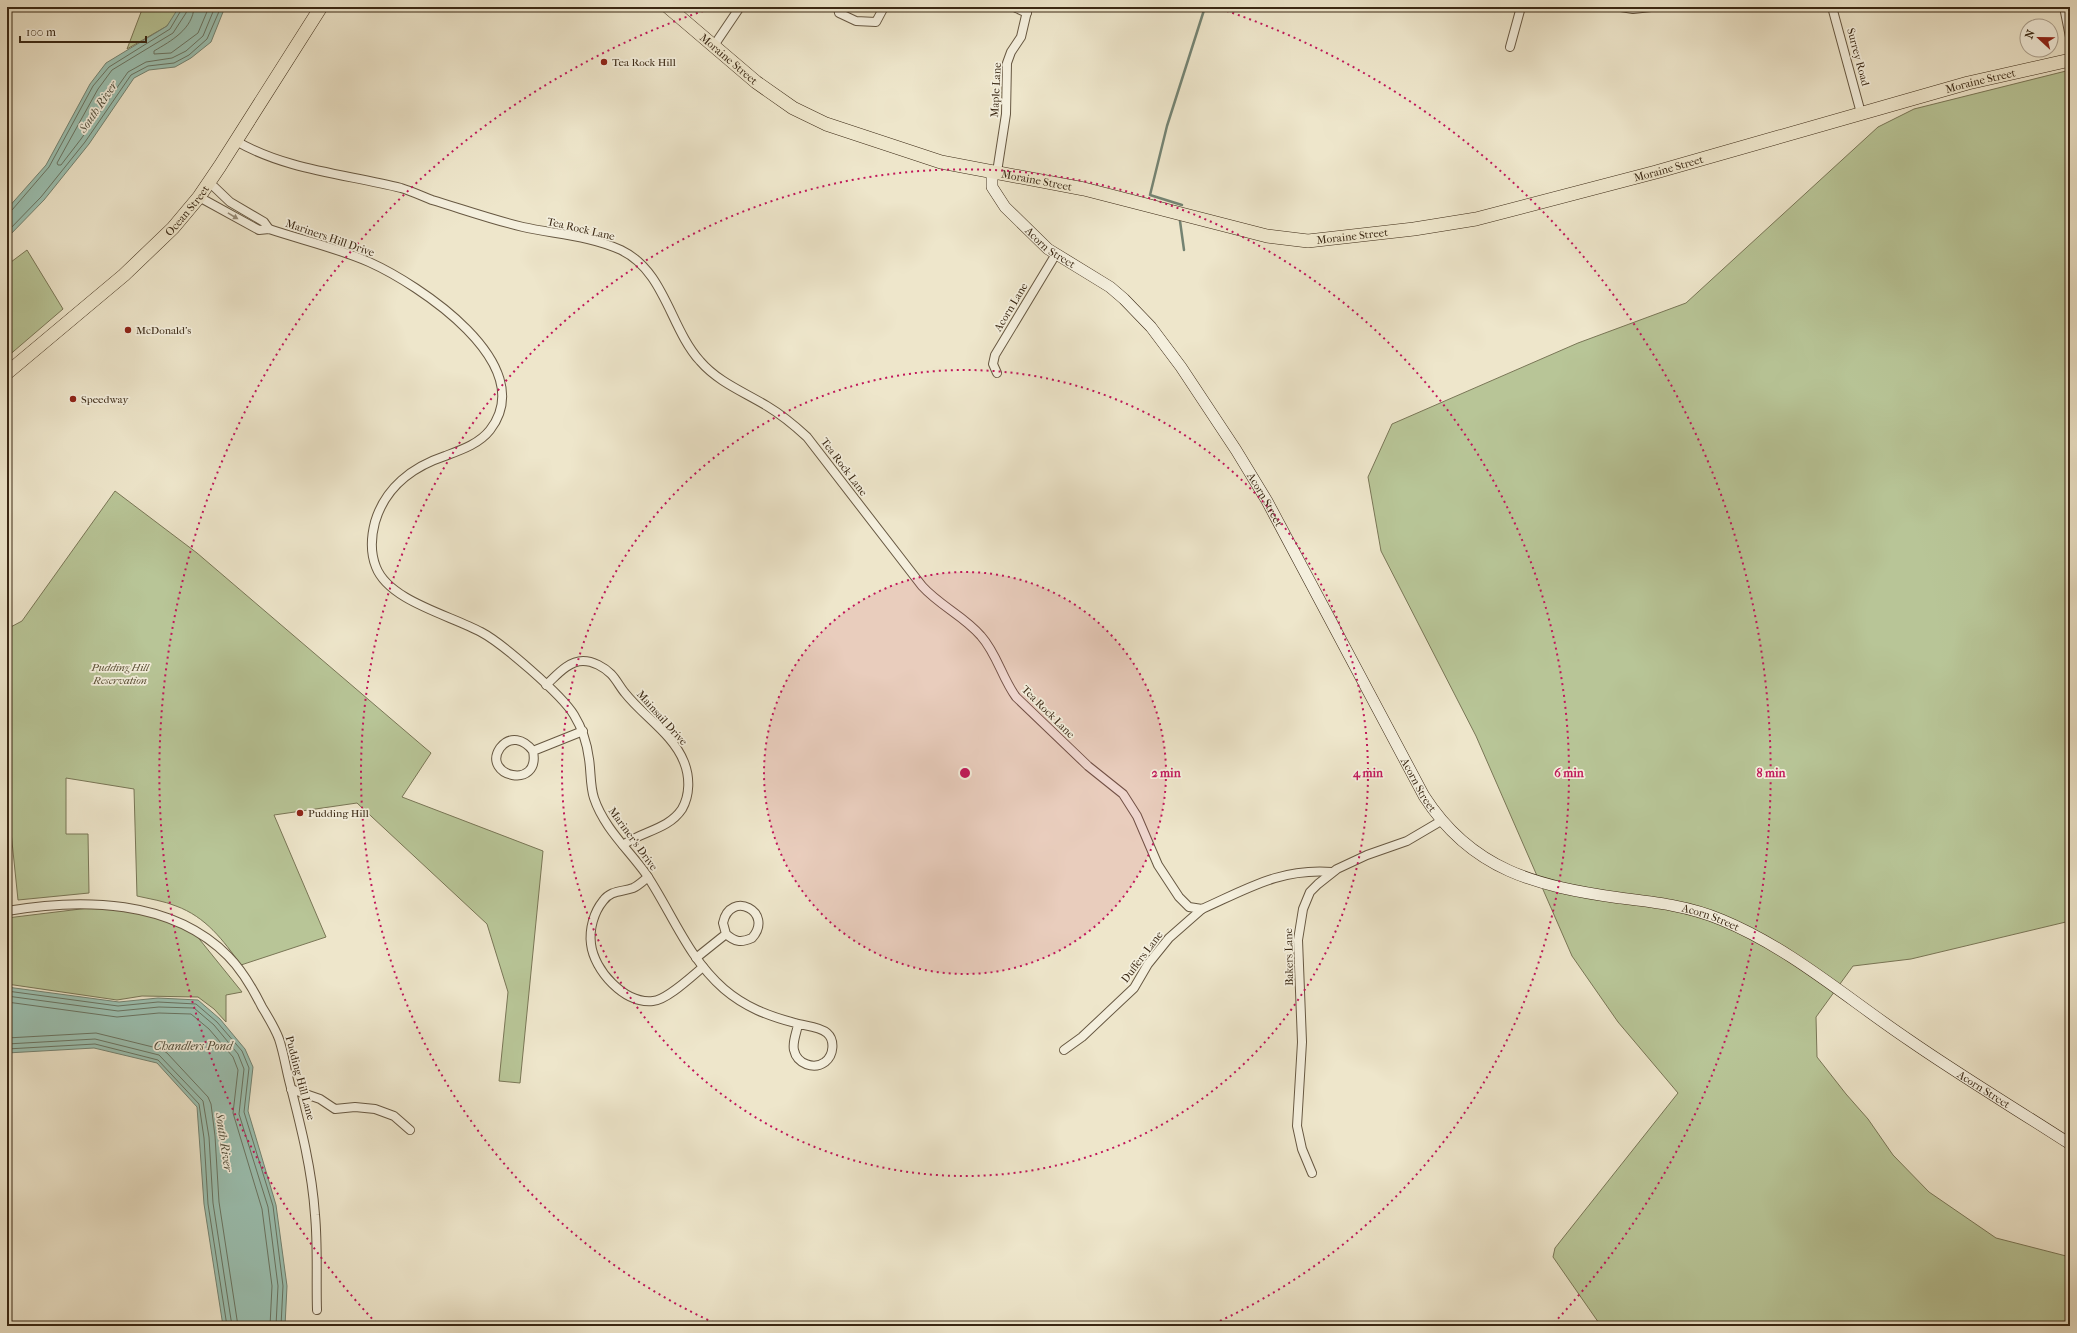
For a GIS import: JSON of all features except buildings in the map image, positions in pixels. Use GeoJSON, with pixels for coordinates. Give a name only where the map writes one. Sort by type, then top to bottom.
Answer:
{"type":"FeatureCollection","features":[{"type":"Feature","properties":{"kind":"main road","name":"Ocean Street"},"geometry":{"type":"LineString","coordinates":[[7,373],[141,260],[173,228],[199,197],[209,182],[320,7]]}},
{"type":"Feature","properties":{"kind":"main road","name":"Moraine Street"},"geometry":{"type":"LineString","coordinates":[[668,7],[713,47],[775,96],[799,112],[826,124],[941,162],[1084,189],[1267,236],[1308,241],[1414,229],[1476,219],[1656,172],[1968,83],[2070,60]]}},
{"type":"Feature","properties":{"kind":"main road","name":"Acorn Street"},"geometry":{"type":"LineString","coordinates":[[995,172],[992,187],[997,198],[1042,244],[1110,287],[1124,299],[1151,327],[1181,368],[1236,450],[1267,501],[1407,766],[1441,821],[1474,851],[1495,865],[1521,876],[1570,889],[1686,909],[1720,919],[1747,932],[1791,958],[1929,1054],[2070,1144]]}},
{"type":"Feature","properties":{"kind":"street"},"geometry":{"type":"LineString","coordinates":[[713,47],[740,7]]}},
{"type":"Feature","properties":{"kind":"street"},"geometry":{"type":"LineString","coordinates":[[838,7],[839,13],[856,21],[876,22],[884,7]]}},
{"type":"Feature","properties":{"kind":"street","name":"Maple Lane"},"geometry":{"type":"LineString","coordinates":[[995,172],[1006,114],[1007,63],[1011,52],[1021,37],[1027,10],[1014,7]]}},
{"type":"Feature","properties":{"kind":"street"},"geometry":{"type":"LineString","coordinates":[[1510,47],[1521,7]]}},
{"type":"Feature","properties":{"kind":"street"},"geometry":{"type":"LineString","coordinates":[[1621,7],[1634,9],[1651,7]]}},
{"type":"Feature","properties":{"kind":"street","name":"Surrey Road"},"geometry":{"type":"LineString","coordinates":[[1832,7],[1861,113]]}},
{"type":"Feature","properties":{"kind":"street"},"geometry":{"type":"LineString","coordinates":[[2064,7],[2070,37]]}},
{"type":"Feature","properties":{"kind":"street","name":"Tea Rock Lane"},"geometry":{"type":"LineString","coordinates":[[236,141],[261,155],[281,162],[403,189],[522,226],[615,247],[629,255],[649,274],[699,361],[725,382],[788,419],[807,436],[922,586],[933,598],[971,626],[987,644],[1016,697],[1088,766],[1123,794],[1137,816],[1158,865],[1179,897],[1189,907],[1202,909]]}},
{"type":"Feature","properties":{"kind":"street","name":"Mariners Hill Drive"},"geometry":{"type":"LineString","coordinates":[[209,182],[230,202],[264,222],[269,229]]}},
{"type":"Feature","properties":{"kind":"street","name":"Mariners Hill Drive"},"geometry":{"type":"LineString","coordinates":[[199,197],[259,230],[269,229],[362,259],[403,280],[451,315],[476,340],[495,366],[501,390],[501,402],[492,427],[485,435],[468,447],[430,462],[408,475],[389,493],[377,515],[372,537],[373,558],[381,577],[388,585],[402,596]]}},
{"type":"Feature","properties":{"kind":"street","name":"Acorn Lane"},"geometry":{"type":"LineString","coordinates":[[997,373],[993,364],[995,355],[1056,254]]}},
{"type":"Feature","properties":{"kind":"street","name":"Mariner's Drive"},"geometry":{"type":"LineString","coordinates":[[402,596],[482,632],[501,645],[565,702],[583,732],[589,754],[592,795],[606,824],[648,877],[696,958],[721,986],[751,1008],[768,1016],[798,1024],[827,1033],[832,1040],[833,1049],[830,1057],[824,1063],[811,1066],[803,1064],[798,1058],[794,1044],[798,1024]]}},
{"type":"Feature","properties":{"kind":"street","name":"Mainsail Drive"},"geometry":{"type":"LineString","coordinates":[[546,685],[565,667],[574,663],[583,661],[603,668],[610,674],[625,694],[671,742],[684,761],[688,774],[688,788],[682,809],[666,825],[633,838],[623,845]]}},
{"type":"Feature","properties":{"kind":"street"},"geometry":{"type":"LineString","coordinates":[[533,751],[583,732]]}},
{"type":"Feature","properties":{"kind":"street"},"geometry":{"type":"LineString","coordinates":[[513,739],[520,740],[528,744],[533,751],[534,757],[532,766],[525,774],[508,775],[501,770],[497,762],[498,752],[504,743],[513,739]]}},
{"type":"Feature","properties":{"kind":"street","name":"Bakers Lane"},"geometry":{"type":"LineString","coordinates":[[1312,1173],[1302,1149],[1297,1126],[1302,1042],[1298,929],[1303,909],[1310,892],[1332,872],[1357,859],[1407,841],[1441,821]]}},
{"type":"Feature","properties":{"kind":"street"},"geometry":{"type":"LineString","coordinates":[[1202,909],[1273,877],[1313,871],[1332,872]]}},
{"type":"Feature","properties":{"kind":"street"},"geometry":{"type":"LineString","coordinates":[[648,877],[633,888],[611,893],[604,900],[597,911],[590,933],[591,945],[597,962],[612,983],[623,992],[644,1000],[653,1001],[662,999],[703,967]]}},
{"type":"Feature","properties":{"kind":"street","name":"Pudding Hill Lane"},"geometry":{"type":"LineString","coordinates":[[7,911],[76,904],[123,907],[169,919],[205,937],[228,956],[248,980],[279,1040],[302,1126],[314,1201],[317,1310]]}},
{"type":"Feature","properties":{"kind":"street"},"geometry":{"type":"LineString","coordinates":[[736,906],[744,906],[756,914],[759,921],[758,928],[752,938],[738,942],[726,934],[723,923],[729,910],[736,906]]}},
{"type":"Feature","properties":{"kind":"street","name":"Duffers Lane"},"geometry":{"type":"LineString","coordinates":[[1064,1050],[1082,1037],[1134,988],[1148,964],[1169,938],[1202,909]]}},
{"type":"Feature","properties":{"kind":"street"},"geometry":{"type":"LineString","coordinates":[[696,958],[726,934]]}},
{"type":"Feature","properties":{"kind":"street"},"geometry":{"type":"LineString","coordinates":[[292,1089],[320,1099],[335,1109],[355,1107],[375,1109],[394,1116],[410,1130]]}},
{"type":"Feature","properties":{"kind":"green space"},"geometry":{"type":"Polygon","coordinates":[[[143,7],[181,7],[167,26],[127,49],[143,7]]]}},
{"type":"Feature","properties":{"kind":"green space"},"geometry":{"type":"Polygon","coordinates":[[[2070,70],[2070,921],[1911,959],[1853,966],[1816,1017],[1817,1057],[1868,1119],[1893,1155],[1929,1192],[1996,1238],[2070,1257],[2070,1326],[1601,1326],[1553,1257],[1555,1248],[1678,1093],[1618,1022],[1572,956],[1476,736],[1381,551],[1368,477],[1392,424],[1578,343],[1686,303],[1878,127],[1914,109],[2070,70]]]}},
{"type":"Feature","properties":{"kind":"green space"},"geometry":{"type":"Polygon","coordinates":[[[27,250],[63,309],[7,357],[7,265],[27,250]]]}},
{"type":"Feature","properties":{"kind":"green space","name":"Pudding Hill Reservation"},"geometry":{"type":"Polygon","coordinates":[[[115,491],[197,553],[431,753],[402,797],[543,851],[520,1083],[499,1081],[508,992],[487,924],[357,803],[274,815],[326,937],[241,965],[213,930],[196,916],[171,904],[137,896],[134,789],[66,778],[66,834],[88,834],[89,893],[18,900],[7,793],[7,629],[22,621],[115,491]]]}},
{"type":"Feature","properties":{"kind":"green space"},"geometry":{"type":"Polygon","coordinates":[[[97,907],[131,910],[167,921],[196,935],[242,992],[226,995],[226,1022],[214,1009],[198,997],[142,996],[117,1000],[7,984],[7,918],[97,907]]]}},
{"type":"Feature","properties":{"kind":"water","name":"South River"},"geometry":{"type":"Polygon","coordinates":[[[179,7],[225,7],[211,42],[191,58],[175,67],[149,70],[134,78],[89,144],[44,200],[7,238],[7,209],[46,165],[90,84],[106,63],[167,26],[179,7]]]}},
{"type":"Feature","properties":{"kind":"water","name":"Chandlers Pond"},"geometry":{"type":"Polygon","coordinates":[[[7,987],[119,1002],[158,998],[198,1000],[220,1019],[245,1049],[253,1067],[248,1111],[276,1205],[287,1286],[285,1326],[223,1326],[204,1204],[197,1107],[157,1063],[94,1048],[7,1053],[7,987]]]}},
{"type":"Feature","properties":{"kind":"waterway"},"geometry":{"type":"LineString","coordinates":[[1182,205],[1150,195],[1167,126],[1205,7]]}},
{"type":"Feature","properties":{"kind":"waterway"},"geometry":{"type":"LineString","coordinates":[[1180,221],[1184,250]]}},
{"type":"Feature","properties":{"kind":"place","name":"Tea Rock Hill"},"geometry":{"type":"Point","coordinates":[604,62]}},
{"type":"Feature","properties":{"kind":"place","name":"McDonald's"},"geometry":{"type":"Point","coordinates":[128,330]}},
{"type":"Feature","properties":{"kind":"place","name":"Speedway"},"geometry":{"type":"Point","coordinates":[73,399]}},
{"type":"Feature","properties":{"kind":"place","name":"Pudding Hill"},"geometry":{"type":"Point","coordinates":[300,813]}}]}
